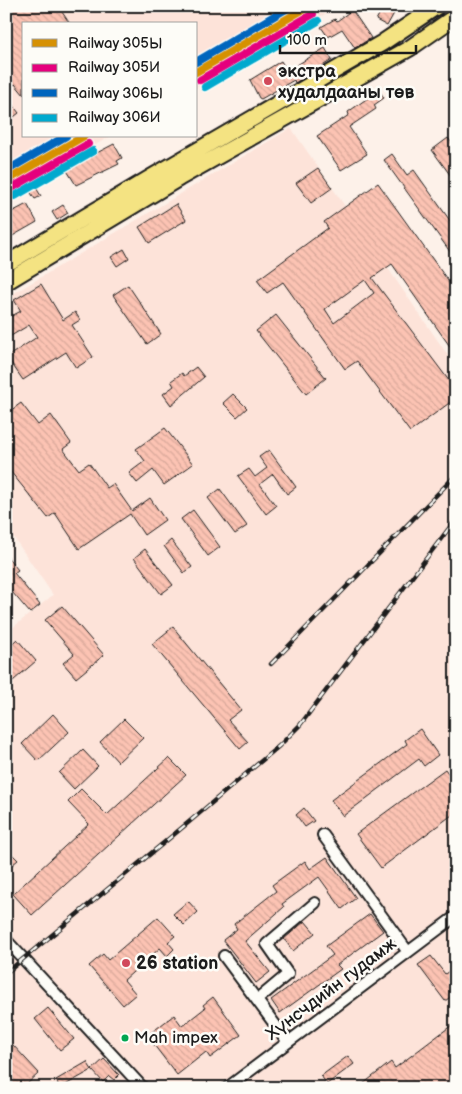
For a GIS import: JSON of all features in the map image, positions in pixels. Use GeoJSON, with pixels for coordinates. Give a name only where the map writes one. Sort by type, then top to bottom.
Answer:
{"type":"FeatureCollection","features":[{"type":"Feature","properties":{"kind":"highway"},"geometry":{"type":"LineString","coordinates":[[6,264],[152,176],[382,43],[436,7]]}},
{"type":"Feature","properties":{"kind":"highway"},"geometry":{"type":"LineString","coordinates":[[6,282],[188,174],[410,48],[456,16]]}},
{"type":"Feature","properties":{"kind":"street"},"geometry":{"type":"LineString","coordinates":[[323,835],[408,952]]}},
{"type":"Feature","properties":{"kind":"street"},"geometry":{"type":"LineString","coordinates":[[257,1000],[288,974],[266,944],[315,903]]}},
{"type":"Feature","properties":{"kind":"street","name":"Хүнсчдийн гудамж"},"geometry":{"type":"LineString","coordinates":[[227,1088],[456,916]]}},
{"type":"Feature","properties":{"kind":"street"},"geometry":{"type":"LineString","coordinates":[[6,940],[143,1088]]}},
{"type":"Feature","properties":{"kind":"street"},"geometry":{"type":"LineString","coordinates":[[224,956],[288,1042]]}},
{"type":"Feature","properties":{"kind":"shaded area"},"geometry":{"type":"Polygon","coordinates":[[[6,6],[339,6],[198,87],[198,22],[22,22],[22,138],[108,138],[6,196],[6,6]]]}},
{"type":"Feature","properties":{"kind":"shaded area"},"geometry":{"type":"Polygon","coordinates":[[[291,128],[456,367],[456,1088],[6,1088],[6,940],[14,933],[6,924],[6,633],[53,595],[6,526],[6,298],[291,128]]]}},
{"type":"Feature","properties":{"kind":"building"},"geometry":{"type":"Polygon","coordinates":[[[14,6],[58,6],[69,22],[22,22],[22,93],[15,84],[6,90],[6,12],[14,6]]]}},
{"type":"Feature","properties":{"kind":"building"},"geometry":{"type":"Polygon","coordinates":[[[384,6],[398,6],[387,26],[376,20],[384,6]]]}},
{"type":"Feature","properties":{"kind":"building"},"geometry":{"type":"Polygon","coordinates":[[[352,10],[371,38],[355,48],[342,29],[328,37],[321,27],[335,19],[337,21],[352,10]]]}},
{"type":"Feature","properties":{"kind":"building"},"geometry":{"type":"Polygon","coordinates":[[[325,48],[332,60],[295,83],[294,80],[261,99],[259,98],[250,80],[281,61],[287,71],[325,48]]]}},
{"type":"Feature","properties":{"kind":"building"},"geometry":{"type":"Polygon","coordinates":[[[379,90],[384,98],[374,105],[376,109],[349,127],[367,154],[341,170],[317,136],[349,115],[348,112],[379,90]]]}},
{"type":"Feature","properties":{"kind":"building"},"geometry":{"type":"Polygon","coordinates":[[[12,104],[19,113],[6,123],[6,108],[12,104]]]}},
{"type":"Feature","properties":{"kind":"building"},"geometry":{"type":"Polygon","coordinates":[[[448,138],[456,148],[456,183],[432,150],[448,138]]]}},
{"type":"Feature","properties":{"kind":"building"},"geometry":{"type":"Polygon","coordinates":[[[114,144],[122,158],[117,161],[119,164],[76,185],[66,169],[114,144]]]}},
{"type":"Feature","properties":{"kind":"building"},"geometry":{"type":"Polygon","coordinates":[[[392,154],[407,175],[414,170],[456,229],[456,260],[384,160],[392,154]]]}},
{"type":"Feature","properties":{"kind":"building"},"geometry":{"type":"Polygon","coordinates":[[[318,168],[332,188],[311,203],[296,183],[318,168]]]}},
{"type":"Feature","properties":{"kind":"building"},"geometry":{"type":"Polygon","coordinates":[[[378,183],[456,292],[456,355],[392,264],[372,278],[456,390],[456,398],[410,432],[357,361],[345,369],[283,282],[267,293],[257,280],[328,228],[324,222],[378,183]],[[365,280],[325,309],[334,323],[374,293],[365,280]]]}},
{"type":"Feature","properties":{"kind":"building"},"geometry":{"type":"Polygon","coordinates":[[[35,186],[41,196],[35,199],[29,190],[35,186]]]}},
{"type":"Feature","properties":{"kind":"building"},"geometry":{"type":"Polygon","coordinates":[[[27,204],[37,222],[9,238],[6,232],[6,215],[27,204]]]}},
{"type":"Feature","properties":{"kind":"building"},"geometry":{"type":"Polygon","coordinates":[[[176,204],[186,220],[149,243],[139,227],[176,204]]]}},
{"type":"Feature","properties":{"kind":"building"},"geometry":{"type":"Polygon","coordinates":[[[63,205],[68,213],[57,220],[52,212],[63,205]]]}},
{"type":"Feature","properties":{"kind":"building"},"geometry":{"type":"Polygon","coordinates":[[[124,249],[129,258],[117,266],[111,257],[124,249]]]}},
{"type":"Feature","properties":{"kind":"building"},"geometry":{"type":"Polygon","coordinates":[[[41,284],[63,320],[75,312],[80,320],[72,325],[93,357],[76,368],[66,352],[23,380],[7,357],[37,337],[29,325],[6,339],[6,319],[21,311],[14,300],[41,284]]]}},
{"type":"Feature","properties":{"kind":"building"},"geometry":{"type":"Polygon","coordinates":[[[128,285],[161,334],[147,344],[113,295],[128,285]]]}},
{"type":"Feature","properties":{"kind":"building"},"geometry":{"type":"Polygon","coordinates":[[[276,315],[326,378],[306,394],[256,331],[276,315]]]}},
{"type":"Feature","properties":{"kind":"building"},"geometry":{"type":"Polygon","coordinates":[[[196,367],[204,377],[171,405],[163,394],[174,386],[171,381],[182,373],[184,376],[196,367]]]}},
{"type":"Feature","properties":{"kind":"building"},"geometry":{"type":"Polygon","coordinates":[[[233,394],[247,408],[237,417],[223,403],[233,394]]]}},
{"type":"Feature","properties":{"kind":"building"},"geometry":{"type":"Polygon","coordinates":[[[21,403],[38,425],[51,415],[71,443],[63,449],[79,470],[89,463],[107,488],[113,484],[132,511],[150,498],[165,520],[144,535],[130,514],[79,549],[55,513],[48,518],[6,466],[6,414],[21,403]]]}},
{"type":"Feature","properties":{"kind":"building"},"geometry":{"type":"Polygon","coordinates":[[[165,428],[193,464],[164,485],[153,470],[137,483],[129,473],[145,461],[136,449],[165,428]]]}},
{"type":"Feature","properties":{"kind":"building"},"geometry":{"type":"Polygon","coordinates":[[[269,450],[296,487],[287,494],[273,474],[260,484],[276,506],[266,514],[238,476],[249,469],[255,477],[267,468],[259,457],[269,450]]]}},
{"type":"Feature","properties":{"kind":"building"},"geometry":{"type":"Polygon","coordinates":[[[220,489],[247,526],[235,534],[208,498],[220,489]]]}},
{"type":"Feature","properties":{"kind":"building"},"geometry":{"type":"Polygon","coordinates":[[[193,510],[220,547],[208,556],[181,519],[193,510]]]}},
{"type":"Feature","properties":{"kind":"building"},"geometry":{"type":"Polygon","coordinates":[[[171,540],[192,567],[184,573],[164,546],[171,540]]]}},
{"type":"Feature","properties":{"kind":"building"},"geometry":{"type":"Polygon","coordinates":[[[145,549],[173,585],[161,594],[134,558],[145,549]]]}},
{"type":"Feature","properties":{"kind":"building"},"geometry":{"type":"Polygon","coordinates":[[[6,555],[18,570],[14,573],[40,605],[30,613],[6,585],[6,555]]]}},
{"type":"Feature","properties":{"kind":"building"},"geometry":{"type":"Polygon","coordinates":[[[62,606],[104,655],[76,678],[63,663],[74,654],[45,620],[62,606]]]}},
{"type":"Feature","properties":{"kind":"building"},"geometry":{"type":"Polygon","coordinates":[[[173,627],[241,710],[228,720],[248,742],[240,749],[152,644],[173,627]]]}},
{"type":"Feature","properties":{"kind":"building"},"geometry":{"type":"Polygon","coordinates":[[[17,639],[36,661],[6,687],[6,649],[17,639]]]}},
{"type":"Feature","properties":{"kind":"building"},"geometry":{"type":"Polygon","coordinates":[[[53,714],[69,732],[38,761],[22,744],[53,714]]]}},
{"type":"Feature","properties":{"kind":"building"},"geometry":{"type":"Polygon","coordinates":[[[124,719],[143,738],[118,762],[100,742],[124,719]]]}},
{"type":"Feature","properties":{"kind":"building"},"geometry":{"type":"Polygon","coordinates":[[[420,729],[438,755],[424,766],[419,759],[343,816],[331,800],[407,744],[405,740],[420,729]]]}},
{"type":"Feature","properties":{"kind":"building"},"geometry":{"type":"Polygon","coordinates":[[[83,750],[98,766],[74,789],[59,773],[83,750]]]}},
{"type":"Feature","properties":{"kind":"building"},"geometry":{"type":"Polygon","coordinates":[[[169,758],[186,775],[32,915],[13,894],[89,824],[68,802],[81,789],[107,815],[169,758]]]}},
{"type":"Feature","properties":{"kind":"building"},"geometry":{"type":"Polygon","coordinates":[[[445,769],[456,784],[456,812],[381,868],[356,834],[445,769]]]}},
{"type":"Feature","properties":{"kind":"building"},"geometry":{"type":"Polygon","coordinates":[[[304,808],[314,821],[305,827],[296,815],[304,808]]]}},
{"type":"Feature","properties":{"kind":"building"},"geometry":{"type":"Polygon","coordinates":[[[6,848],[18,860],[6,870],[6,848]]]}},
{"type":"Feature","properties":{"kind":"building"},"geometry":{"type":"Polygon","coordinates":[[[327,857],[356,898],[342,909],[319,877],[282,904],[284,907],[245,941],[270,972],[256,983],[223,940],[237,929],[234,924],[276,891],[272,885],[305,861],[310,869],[327,857]]]}},
{"type":"Feature","properties":{"kind":"building"},"geometry":{"type":"Polygon","coordinates":[[[188,901],[198,912],[184,925],[173,914],[188,901]]]}},
{"type":"Feature","properties":{"kind":"building"},"geometry":{"type":"Polygon","coordinates":[[[370,914],[383,931],[337,965],[341,969],[280,1013],[271,1000],[333,955],[326,946],[370,914]]]}},
{"type":"Feature","properties":{"kind":"building"},"geometry":{"type":"Polygon","coordinates":[[[158,917],[175,936],[168,942],[174,949],[167,956],[160,948],[124,980],[136,994],[123,1005],[89,966],[103,954],[108,960],[158,917]]]}},
{"type":"Feature","properties":{"kind":"building"},"geometry":{"type":"Polygon","coordinates":[[[305,921],[315,933],[293,951],[284,939],[305,921]]]}},
{"type":"Feature","properties":{"kind":"building"},"geometry":{"type":"Polygon","coordinates":[[[431,956],[445,974],[456,966],[456,993],[445,1001],[418,965],[431,956]]]}},
{"type":"Feature","properties":{"kind":"building"},"geometry":{"type":"Polygon","coordinates":[[[213,997],[241,1035],[210,1058],[206,1052],[177,1075],[147,1036],[174,1015],[182,1026],[205,1008],[203,1005],[213,997]]]}},
{"type":"Feature","properties":{"kind":"building"},"geometry":{"type":"Polygon","coordinates":[[[48,1008],[74,1039],[60,1050],[35,1019],[48,1008]]]}},
{"type":"Feature","properties":{"kind":"building"},"geometry":{"type":"Polygon","coordinates":[[[456,1022],[456,1088],[358,1088],[391,1062],[395,1068],[456,1022]]]}},
{"type":"Feature","properties":{"kind":"building"},"geometry":{"type":"Polygon","coordinates":[[[12,1044],[39,1073],[26,1085],[23,1083],[18,1088],[6,1088],[6,1050],[12,1044]]]}},
{"type":"Feature","properties":{"kind":"building"},"geometry":{"type":"Polygon","coordinates":[[[348,1056],[354,1064],[327,1084],[321,1076],[348,1056]]]}},
{"type":"Feature","properties":{"kind":"building"},"geometry":{"type":"Polygon","coordinates":[[[104,1059],[119,1075],[114,1080],[109,1076],[103,1082],[92,1070],[104,1059]]]}},
{"type":"Feature","properties":{"kind":"building"},"geometry":{"type":"Polygon","coordinates":[[[87,1062],[92,1070],[60,1088],[56,1080],[87,1062]]]}},
{"type":"Feature","properties":{"kind":"railway"},"geometry":{"type":"LineString","coordinates":[[271,664],[456,475]]}},
{"type":"Feature","properties":{"kind":"railway"},"geometry":{"type":"LineString","coordinates":[[6,973],[189,822],[279,746],[300,725],[456,519]]}},
{"type":"Feature","properties":{"kind":"rail line","name":"306Ы"},"geometry":{"type":"LineString","coordinates":[[198,61],[291,6]]}},
{"type":"Feature","properties":{"kind":"rail line","name":"305Ы"},"geometry":{"type":"LineString","coordinates":[[198,71],[309,6]]}},
{"type":"Feature","properties":{"kind":"rail line","name":"305И"},"geometry":{"type":"LineString","coordinates":[[200,80],[313,14]]}},
{"type":"Feature","properties":{"kind":"rail line","name":"306И"},"geometry":{"type":"LineString","coordinates":[[205,87],[318,21]]}},
{"type":"Feature","properties":{"kind":"rail line","name":"306Ы"},"geometry":{"type":"LineString","coordinates":[[6,171],[63,138]]}},
{"type":"Feature","properties":{"kind":"rail line","name":"305Ы"},"geometry":{"type":"LineString","coordinates":[[6,181],[81,138]]}},
{"type":"Feature","properties":{"kind":"rail line","name":"305И"},"geometry":{"type":"LineString","coordinates":[[10,189],[88,144]]}},
{"type":"Feature","properties":{"kind":"rail line","name":"306И"},"geometry":{"type":"LineString","coordinates":[[15,196],[93,151]]}},
{"type":"Feature","properties":{"kind":"place","name":"экстра худалдааны төв"},"geometry":{"type":"Point","coordinates":[268,81]}},
{"type":"Feature","properties":{"kind":"place","name":"26 station"},"geometry":{"type":"Point","coordinates":[126,963]}},
{"type":"Feature","properties":{"kind":"place","name":"Mah impex"},"geometry":{"type":"Point","coordinates":[125,1038]}}]}
